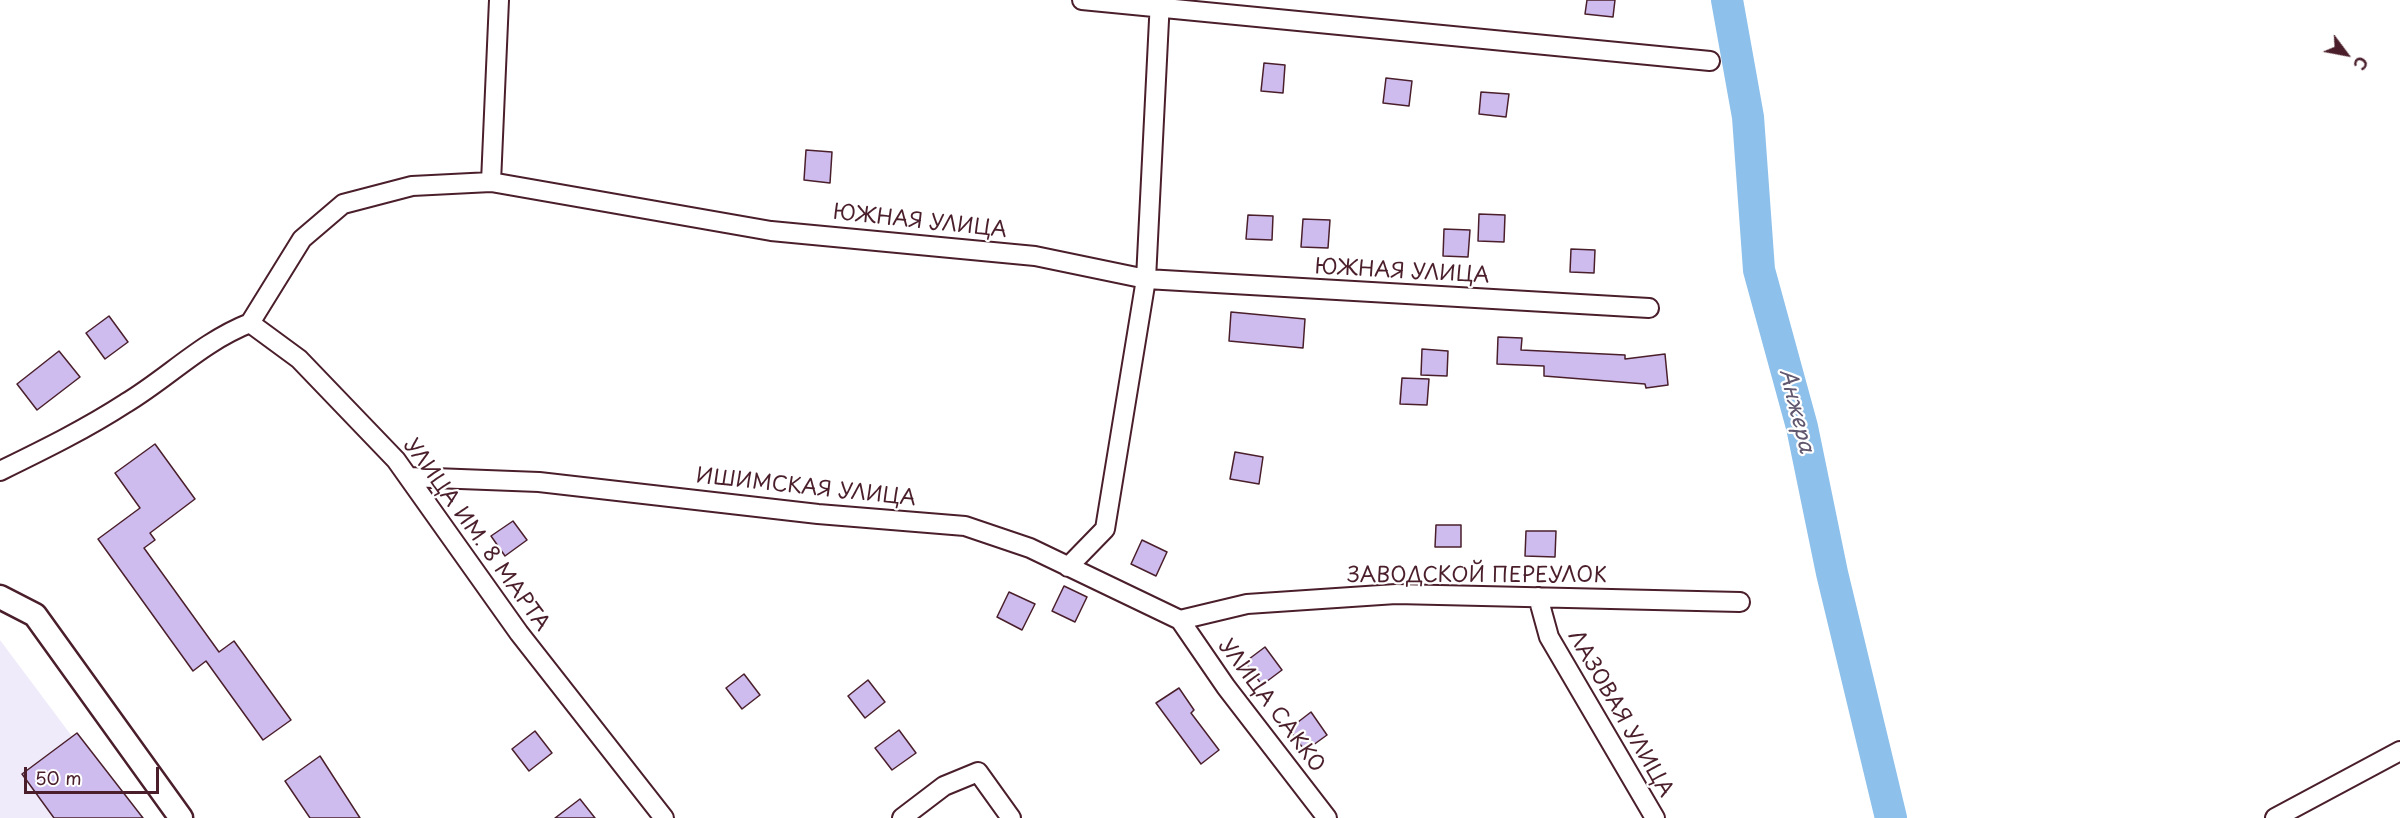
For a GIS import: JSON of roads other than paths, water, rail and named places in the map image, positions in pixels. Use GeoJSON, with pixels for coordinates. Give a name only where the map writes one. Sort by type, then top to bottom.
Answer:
{"type":"FeatureCollection","features":[{"type":"Feature","properties":{"kind":"street"},"geometry":{"type":"LineString","coordinates":[[491,182],[499,0]]}},
{"type":"Feature","properties":{"kind":"street"},"geometry":{"type":"LineString","coordinates":[[1082,0],[1160,3],[1710,61]]}},
{"type":"Feature","properties":{"kind":"street"},"geometry":{"type":"LineString","coordinates":[[1068,567],[1106,529],[1146,279],[1160,3]]}},
{"type":"Feature","properties":{"kind":"street","name":"ЮЖНАЯ УЛИЦА"},"geometry":{"type":"LineString","coordinates":[[250,323],[302,239],[344,204],[412,186],[491,182],[771,231],[1035,256],[1146,279],[1649,308]]}},
{"type":"Feature","properties":{"kind":"street"},"geometry":{"type":"LineString","coordinates":[[0,471],[127,403],[221,334],[250,323]]}},
{"type":"Feature","properties":{"kind":"street","name":"УЛИЦА ИМ. 8 МАРТА"},"geometry":{"type":"LineString","coordinates":[[250,323],[299,360],[396,460],[519,633],[664,818]]}},
{"type":"Feature","properties":{"kind":"street","name":"ИШИМСКАЯ УЛИЦА"},"geometry":{"type":"LineString","coordinates":[[408,477],[538,482],[818,514],[965,526],[1030,548],[1180,620]]}},
{"type":"Feature","properties":{"kind":"street","name":"ЗАВОДСКОЙ ПЕРЕУЛОК"},"geometry":{"type":"LineString","coordinates":[[1180,620],[1247,604],[1396,594],[1740,602]]}},
{"type":"Feature","properties":{"kind":"street"},"geometry":{"type":"LineString","coordinates":[[0,597],[35,615],[181,818]]}},
{"type":"Feature","properties":{"kind":"street","name":"ЛАЗОВАЯ УЛИЦА"},"geometry":{"type":"LineString","coordinates":[[1538,597],[1549,637],[1655,818]]}},
{"type":"Feature","properties":{"kind":"street","name":"УЛИЦА САККО"},"geometry":{"type":"LineString","coordinates":[[1180,620],[1226,687],[1327,818]]}},
{"type":"Feature","properties":{"kind":"street"},"geometry":{"type":"LineString","coordinates":[[2275,818],[2400,751]]}},
{"type":"Feature","properties":{"kind":"street"},"geometry":{"type":"LineString","coordinates":[[902,818],[944,786],[978,772],[1011,818]]}},
{"type":"Feature","properties":{"kind":"waterway","name":"Анжера"},"geometry":{"type":"LineString","coordinates":[[1727,0],[1748,117],[1759,270],[1802,427],[1832,573],[1891,818]]}}]}
